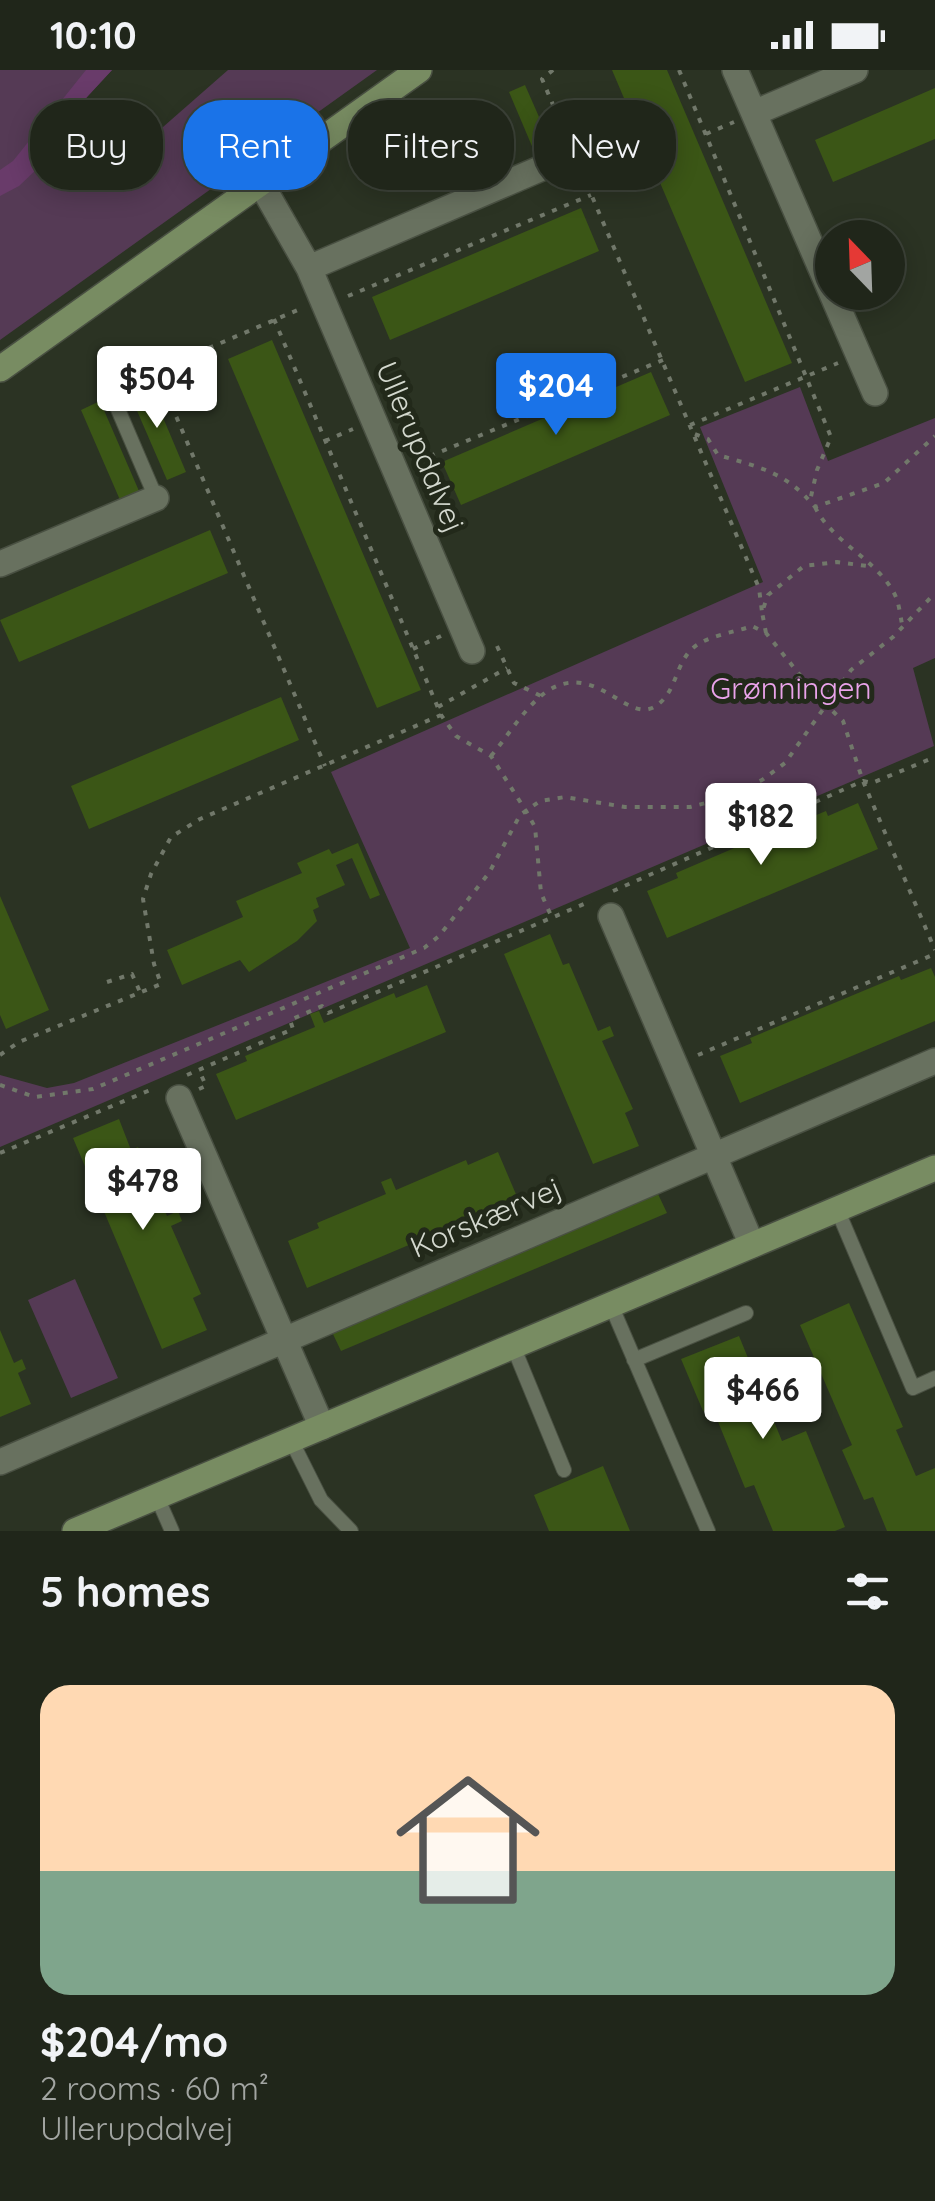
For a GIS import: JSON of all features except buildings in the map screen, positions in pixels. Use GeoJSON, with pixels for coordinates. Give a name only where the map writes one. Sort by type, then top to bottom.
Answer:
{"type":"FeatureCollection","features":[{"type":"Feature","properties":{"kind":"street"},"geometry":{"type":"LineString","coordinates":[[328,134],[419,70]]}},
{"type":"Feature","properties":{"kind":"street"},"geometry":{"type":"LineString","coordinates":[[735,70],[874,393]]}},
{"type":"Feature","properties":{"kind":"street"},"geometry":{"type":"LineString","coordinates":[[754,113],[855,70]]}},
{"type":"Feature","properties":{"kind":"street"},"geometry":{"type":"LineString","coordinates":[[309,268],[534,171]]}},
{"type":"Feature","properties":{"kind":"street"},"geometry":{"type":"LineString","coordinates":[[0,369],[249,190]]}},
{"type":"Feature","properties":{"kind":"street","name":"Ullerupdalvej"},"geometry":{"type":"LineString","coordinates":[[265,190],[309,268],[395,471],[483,646]]}},
{"type":"Feature","properties":{"kind":"street"},"geometry":{"type":"LineString","coordinates":[[0,564],[156,498]]}},
{"type":"Feature","properties":{"kind":"street"},"geometry":{"type":"LineString","coordinates":[[611,916],[752,1245]]}},
{"type":"Feature","properties":{"kind":"street","name":"Korskærvej"},"geometry":{"type":"LineString","coordinates":[[0,1462],[935,1061]]}},
{"type":"Feature","properties":{"kind":"street"},"geometry":{"type":"LineString","coordinates":[[174,1087],[322,1427]]}},
{"type":"Feature","properties":{"kind":"street"},"geometry":{"type":"LineString","coordinates":[[76,1531],[934,1171]]}},
{"type":"Feature","properties":{"kind":"lane"},"geometry":{"type":"LineString","coordinates":[[114,400],[156,498]]}},
{"type":"Feature","properties":{"kind":"lane"},"geometry":{"type":"LineString","coordinates":[[836,1210],[913,1388],[935,1378]]}},
{"type":"Feature","properties":{"kind":"lane"},"geometry":{"type":"LineString","coordinates":[[611,1305],[708,1531]]}},
{"type":"Feature","properties":{"kind":"lane"},"geometry":{"type":"LineString","coordinates":[[634,1360],[746,1312]]}},
{"type":"Feature","properties":{"kind":"lane"},"geometry":{"type":"LineString","coordinates":[[514,1346],[564,1470]]}},
{"type":"Feature","properties":{"kind":"lane"},"geometry":{"type":"LineString","coordinates":[[291,1440],[320,1500],[352,1531]]}},
{"type":"Feature","properties":{"kind":"lane"},"geometry":{"type":"LineString","coordinates":[[157,1497],[172,1531]]}},
{"type":"Feature","properties":{"kind":"path"},"geometry":{"type":"LineString","coordinates":[[553,70],[542,79],[759,588],[766,633]]}},
{"type":"Feature","properties":{"kind":"path"},"geometry":{"type":"LineString","coordinates":[[679,70],[831,437],[810,500]]}},
{"type":"Feature","properties":{"kind":"path"},"geometry":{"type":"LineString","coordinates":[[114,400],[110,390],[156,370],[591,195]]}},
{"type":"Feature","properties":{"kind":"path"},"geometry":{"type":"LineString","coordinates":[[274,320],[441,715],[456,736],[491,756],[534,828],[542,892],[552,918]]}},
{"type":"Feature","properties":{"kind":"path"},"geometry":{"type":"LineString","coordinates":[[690,425],[858,354]]}},
{"type":"Feature","properties":{"kind":"path"},"geometry":{"type":"LineString","coordinates":[[395,471],[663,360]]}},
{"type":"Feature","properties":{"kind":"path"},"geometry":{"type":"LineString","coordinates":[[156,370],[325,766]]}},
{"type":"Feature","properties":{"kind":"path"},"geometry":{"type":"LineString","coordinates":[[695,434],[708,439],[718,454],[777,473],[810,500],[822,522],[894,592],[902,627]]}},
{"type":"Feature","properties":{"kind":"path"},"geometry":{"type":"LineString","coordinates":[[815,507],[884,483],[935,436]]}},
{"type":"Feature","properties":{"kind":"path"},"geometry":{"type":"LineString","coordinates":[[762,612],[768,595],[804,566],[837,562],[870,566]]}},
{"type":"Feature","properties":{"kind":"path"},"geometry":{"type":"LineString","coordinates":[[0,1084],[36,1097],[93,1089],[424,948],[489,872],[520,815],[540,801],[565,797],[625,808],[690,807],[725,798],[762,780],[785,763],[852,670],[935,593]]}},
{"type":"Feature","properties":{"kind":"path"},"geometry":{"type":"LineString","coordinates":[[491,756],[542,696],[567,684],[587,684],[601,687],[638,711],[649,710],[663,701],[688,653],[698,644],[752,626],[766,633],[843,721],[863,780],[935,952],[675,1065]]}},
{"type":"Feature","properties":{"kind":"path"},"geometry":{"type":"LineString","coordinates":[[483,646],[507,668],[514,682],[542,696]]}},
{"type":"Feature","properties":{"kind":"path"},"geometry":{"type":"LineString","coordinates":[[438,707],[507,668]]}},
{"type":"Feature","properties":{"kind":"path"},"geometry":{"type":"LineString","coordinates":[[0,1055],[19,1042],[161,984],[142,899],[150,874],[171,837],[200,820],[441,715]]}},
{"type":"Feature","properties":{"kind":"path"},"geometry":{"type":"LineString","coordinates":[[0,1152],[174,1087],[293,1030],[290,1020],[322,1006],[328,1013],[863,780],[872,783],[935,757]]}},
{"type":"Feature","properties":{"kind":"path"},"geometry":{"type":"LineString","coordinates":[[107,982],[132,974],[140,992]]}},
{"type":"Feature","properties":{"kind":"green space"},"geometry":{"type":"Polygon","coordinates":[[[0,70],[112,70],[84,100],[30,100],[30,190],[163,190],[163,127],[183,109],[183,190],[209,190],[0,340],[0,70]]]}},
{"type":"Feature","properties":{"kind":"green space"},"geometry":{"type":"Polygon","coordinates":[[[228,70],[377,70],[328,105],[328,100],[194,100],[228,70]]]}},
{"type":"Feature","properties":{"kind":"green space","name":"Grønningen"},"geometry":{"type":"Polygon","coordinates":[[[800,387],[828,461],[935,418],[935,658],[913,668],[934,746],[0,1147],[0,1075],[47,1088],[74,1083],[410,948],[331,772],[763,582],[700,427],[800,387]]]}},
{"type":"Feature","properties":{"kind":"green space"},"geometry":{"type":"Polygon","coordinates":[[[75,1279],[118,1378],[71,1398],[28,1300],[75,1279]]]}},
{"type":"Feature","properties":{"kind":"shaded area"},"geometry":{"type":"Polygon","coordinates":[[[86,70],[112,70],[84,100],[62,100],[86,70]]]}},
{"type":"Feature","properties":{"kind":"shaded area"},"geometry":{"type":"Polygon","coordinates":[[[30,140],[30,176],[0,196],[0,170],[30,140]]]}}]}
